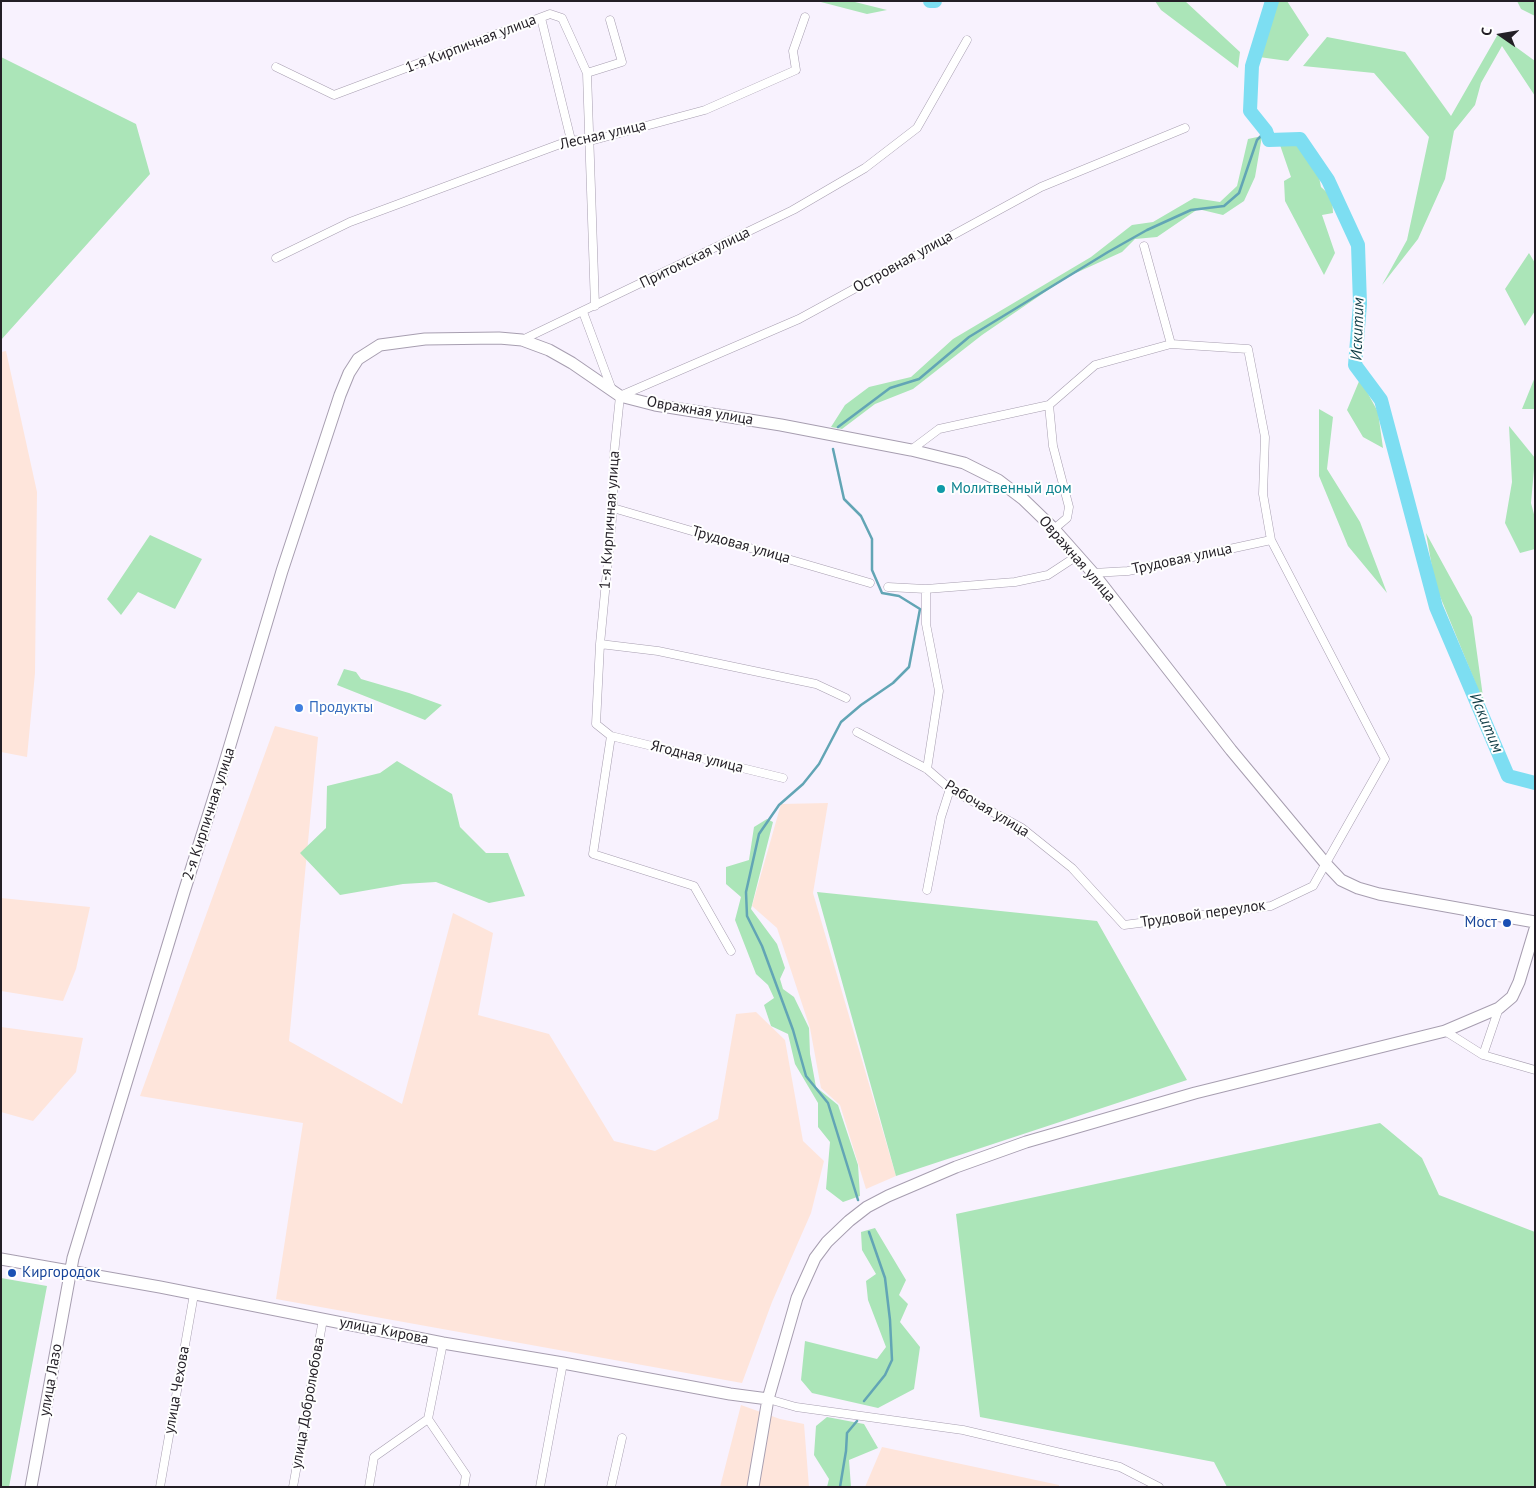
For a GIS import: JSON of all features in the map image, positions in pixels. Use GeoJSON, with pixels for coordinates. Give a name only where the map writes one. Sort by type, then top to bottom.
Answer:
{"type":"FeatureCollection","features":[{"type":"Feature","properties":{"kind":"street","name":"1-я Кирпичная улица"},"geometry":{"type":"LineString","coordinates":[[276,66],[334,95],[550,14],[562,18],[587,72],[595,306]]}},
{"type":"Feature","properties":{"kind":"street","name":"Лесная улица"},"geometry":{"type":"LineString","coordinates":[[276,258],[350,222],[571,140],[590,141],[705,110],[796,70],[793,51],[805,16]]}},
{"type":"Feature","properties":{"kind":"street"},"geometry":{"type":"LineString","coordinates":[[541,18],[571,140]]}},
{"type":"Feature","properties":{"kind":"street"},"geometry":{"type":"LineString","coordinates":[[587,72],[622,62],[610,20]]}},
{"type":"Feature","properties":{"kind":"street","name":"Притомская улица"},"geometry":{"type":"LineString","coordinates":[[358,359],[380,345],[424,339],[499,338],[522,340],[793,210],[865,168],[917,128],[967,40]]}},
{"type":"Feature","properties":{"kind":"street","name":"Островная улица"},"geometry":{"type":"LineString","coordinates":[[617,394],[799,319],[1041,187],[1185,128]]}},
{"type":"Feature","properties":{"kind":"street"},"geometry":{"type":"LineString","coordinates":[[1144,246],[1171,344]]}},
{"type":"Feature","properties":{"kind":"street","name":"1-я Кирпичная улица"},"geometry":{"type":"LineString","coordinates":[[583,312],[617,394],[613,508],[600,644],[596,724],[611,736]]}},
{"type":"Feature","properties":{"kind":"street","name":"Овражная улица"},"geometry":{"type":"LineString","coordinates":[[522,340],[550,350],[617,394],[655,405],[781,425],[910,450],[964,463],[998,480],[1023,499],[1054,529],[1092,573],[1231,750],[1341,880],[1358,888],[1379,894],[1535,922]]}},
{"type":"Feature","properties":{"kind":"street"},"geometry":{"type":"LineString","coordinates":[[910,450],[940,429],[1049,405],[1094,365],[1171,344],[1248,349],[1265,437],[1263,494],[1271,540]]}},
{"type":"Feature","properties":{"kind":"street","name":"2-я Кирпичная улица"},"geometry":{"type":"LineString","coordinates":[[70,1272],[90,1198],[222,772],[284,564],[340,395],[349,373],[358,359]]}},
{"type":"Feature","properties":{"kind":"street"},"geometry":{"type":"LineString","coordinates":[[1049,405],[1053,446],[1069,507],[1067,518],[1054,529]]}},
{"type":"Feature","properties":{"kind":"street","name":"Трудовая улица"},"geometry":{"type":"LineString","coordinates":[[613,508],[870,583]]}},
{"type":"Feature","properties":{"kind":"street","name":"Трудовая улица"},"geometry":{"type":"LineString","coordinates":[[1092,573],[1128,571],[1271,540]]}},
{"type":"Feature","properties":{"kind":"street","name":"Трудовой переулок"},"geometry":{"type":"LineString","coordinates":[[1124,925],[1271,906],[1312,886],[1385,760],[1271,540]]}},
{"type":"Feature","properties":{"kind":"street"},"geometry":{"type":"LineString","coordinates":[[888,587],[926,589],[1015,582],[1048,575],[1077,556]]}},
{"type":"Feature","properties":{"kind":"street"},"geometry":{"type":"LineString","coordinates":[[926,589],[926,624],[939,691],[927,769]]}},
{"type":"Feature","properties":{"kind":"street"},"geometry":{"type":"LineString","coordinates":[[600,644],[658,651],[816,684],[846,698]]}},
{"type":"Feature","properties":{"kind":"street","name":"Рабочая улица"},"geometry":{"type":"LineString","coordinates":[[857,732],[927,769],[950,789],[1022,828],[1072,868],[1124,925]]}},
{"type":"Feature","properties":{"kind":"street"},"geometry":{"type":"LineString","coordinates":[[611,736],[593,854],[694,886],[731,951]]}},
{"type":"Feature","properties":{"kind":"street","name":"Ягодная улица"},"geometry":{"type":"LineString","coordinates":[[611,736],[783,778]]}},
{"type":"Feature","properties":{"kind":"street"},"geometry":{"type":"LineString","coordinates":[[927,890],[941,817],[950,789]]}},
{"type":"Feature","properties":{"kind":"street"},"geometry":{"type":"LineString","coordinates":[[753,1487],[768,1399],[797,1298],[815,1258],[827,1242],[867,1207],[956,1167],[1026,1142],[1195,1092],[1445,1030],[1499,1008],[1512,997],[1519,982],[1535,929]]}},
{"type":"Feature","properties":{"kind":"street"},"geometry":{"type":"LineString","coordinates":[[1483,1055],[1499,1008]]}},
{"type":"Feature","properties":{"kind":"street"},"geometry":{"type":"LineString","coordinates":[[1445,1030],[1483,1055],[1535,1070]]}},
{"type":"Feature","properties":{"kind":"street","name":"улица Кирова"},"geometry":{"type":"LineString","coordinates":[[1,1259],[194,1294],[443,1343],[730,1394],[768,1399]]}},
{"type":"Feature","properties":{"kind":"street","name":"улица Лазо"},"geometry":{"type":"LineString","coordinates":[[31,1487],[70,1272]]}},
{"type":"Feature","properties":{"kind":"street","name":"улица Чехова"},"geometry":{"type":"LineString","coordinates":[[160,1487],[194,1294]]}},
{"type":"Feature","properties":{"kind":"street","name":"улица Добролюбова"},"geometry":{"type":"LineString","coordinates":[[293,1487],[323,1320]]}},
{"type":"Feature","properties":{"kind":"street"},"geometry":{"type":"LineString","coordinates":[[369,1487],[374,1457],[428,1419],[443,1343]]}},
{"type":"Feature","properties":{"kind":"street"},"geometry":{"type":"LineString","coordinates":[[540,1487],[563,1363]]}},
{"type":"Feature","properties":{"kind":"street"},"geometry":{"type":"LineString","coordinates":[[768,1399],[796,1407],[963,1430],[1120,1467],[1159,1487]]}},
{"type":"Feature","properties":{"kind":"street"},"geometry":{"type":"LineString","coordinates":[[428,1419],[466,1475],[464,1487]]}},
{"type":"Feature","properties":{"kind":"street"},"geometry":{"type":"LineString","coordinates":[[611,1487],[622,1438]]}},
{"type":"Feature","properties":{"kind":"shaded area"},"geometry":{"type":"Polygon","coordinates":[[[6,351],[37,492],[35,673],[27,757],[1,752],[1,352],[6,351]]]}},
{"type":"Feature","properties":{"kind":"shaded area"},"geometry":{"type":"Polygon","coordinates":[[[275,726],[318,737],[289,1041],[402,1104],[453,913],[493,933],[478,1015],[549,1034],[614,1141],[655,1151],[718,1119],[736,1014],[756,1012],[785,1040],[803,1141],[824,1161],[811,1213],[772,1302],[742,1383],[276,1299],[303,1123],[140,1096],[275,726]]]}},
{"type":"Feature","properties":{"kind":"shaded area"},"geometry":{"type":"Polygon","coordinates":[[[828,803],[813,893],[896,1176],[866,1189],[840,1105],[821,1088],[810,1028],[777,928],[752,906],[781,804],[828,803]]]}},
{"type":"Feature","properties":{"kind":"shaded area"},"geometry":{"type":"Polygon","coordinates":[[[1,898],[90,907],[76,969],[63,1001],[1,991],[1,898]]]}},
{"type":"Feature","properties":{"kind":"shaded area"},"geometry":{"type":"Polygon","coordinates":[[[1,1027],[83,1038],[76,1072],[33,1121],[1,1112],[1,1027]]]}},
{"type":"Feature","properties":{"kind":"shaded area"},"geometry":{"type":"Polygon","coordinates":[[[741,1405],[780,1419],[804,1424],[809,1487],[720,1487],[741,1405]]]}},
{"type":"Feature","properties":{"kind":"shaded area"},"geometry":{"type":"Polygon","coordinates":[[[882,1447],[1059,1485],[1059,1487],[865,1487],[882,1447]]]}},
{"type":"Feature","properties":{"kind":"green space"},"geometry":{"type":"Polygon","coordinates":[[[817,1],[851,1],[887,10],[867,14],[817,1]]]}},
{"type":"Feature","properties":{"kind":"green space"},"geometry":{"type":"Polygon","coordinates":[[[1155,1],[1185,1],[1240,52],[1238,68],[1161,10],[1155,1]]]}},
{"type":"Feature","properties":{"kind":"green space"},"geometry":{"type":"Polygon","coordinates":[[[1278,1],[1287,1],[1309,35],[1288,61],[1259,57],[1278,1]]]}},
{"type":"Feature","properties":{"kind":"green space"},"geometry":{"type":"Polygon","coordinates":[[[1517,1],[1535,1],[1535,16],[1521,9],[1517,1]]]}},
{"type":"Feature","properties":{"kind":"green space"},"geometry":{"type":"Polygon","coordinates":[[[1498,34],[1535,61],[1535,96],[1502,46],[1481,83],[1475,105],[1454,131],[1445,179],[1418,239],[1382,285],[1407,240],[1429,137],[1374,73],[1303,66],[1327,37],[1405,52],[1451,116],[1498,34]]]}},
{"type":"Feature","properties":{"kind":"green space"},"geometry":{"type":"Polygon","coordinates":[[[1,57],[136,124],[150,174],[1,340],[1,57]]]}},
{"type":"Feature","properties":{"kind":"green space"},"geometry":{"type":"Polygon","coordinates":[[[1262,136],[1255,177],[1244,201],[1223,215],[1198,209],[1157,237],[1135,239],[1122,252],[1067,277],[982,335],[913,389],[875,404],[842,429],[831,427],[845,405],[869,387],[911,377],[953,339],[1091,257],[1132,225],[1153,222],[1194,198],[1220,202],[1237,186],[1248,139],[1262,136]]]}},
{"type":"Feature","properties":{"kind":"green space"},"geometry":{"type":"Polygon","coordinates":[[[1280,145],[1298,145],[1318,172],[1321,187],[1332,197],[1333,213],[1322,215],[1335,253],[1324,275],[1285,201],[1284,181],[1291,177],[1280,145]]]}},
{"type":"Feature","properties":{"kind":"green space"},"geometry":{"type":"Polygon","coordinates":[[[1529,253],[1535,263],[1535,311],[1525,326],[1505,289],[1529,253]]]}},
{"type":"Feature","properties":{"kind":"green space"},"geometry":{"type":"Polygon","coordinates":[[[1535,377],[1535,409],[1522,409],[1535,377]]]}},
{"type":"Feature","properties":{"kind":"green space"},"geometry":{"type":"Polygon","coordinates":[[[1360,379],[1378,412],[1383,448],[1363,437],[1347,410],[1360,379]]]}},
{"type":"Feature","properties":{"kind":"green space"},"geometry":{"type":"Polygon","coordinates":[[[1319,409],[1333,417],[1327,469],[1360,522],[1387,593],[1348,546],[1319,476],[1319,409]]]}},
{"type":"Feature","properties":{"kind":"green space"},"geometry":{"type":"Polygon","coordinates":[[[1509,426],[1535,458],[1531,503],[1535,518],[1535,549],[1520,553],[1505,523],[1512,482],[1509,426]]]}},
{"type":"Feature","properties":{"kind":"green space"},"geometry":{"type":"Polygon","coordinates":[[[1426,533],[1472,617],[1484,704],[1435,584],[1426,533]]]}},
{"type":"Feature","properties":{"kind":"green space"},"geometry":{"type":"Polygon","coordinates":[[[150,535],[202,559],[175,609],[138,592],[121,615],[107,599],[150,535]]]}},
{"type":"Feature","properties":{"kind":"green space"},"geometry":{"type":"Polygon","coordinates":[[[344,669],[356,672],[361,679],[442,705],[425,720],[337,685],[344,669]]]}},
{"type":"Feature","properties":{"kind":"green space"},"geometry":{"type":"Polygon","coordinates":[[[397,761],[452,794],[460,827],[486,853],[508,853],[525,896],[489,903],[436,882],[403,884],[340,895],[300,853],[326,828],[327,786],[380,773],[397,761]]]}},
{"type":"Feature","properties":{"kind":"green space"},"geometry":{"type":"Polygon","coordinates":[[[767,819],[773,822],[751,909],[777,944],[785,968],[780,979],[783,989],[794,997],[809,1028],[810,1054],[816,1087],[838,1105],[858,1165],[860,1196],[843,1202],[826,1189],[830,1142],[818,1127],[818,1103],[795,1064],[788,1034],[771,1026],[764,1005],[774,998],[768,985],[756,974],[735,920],[741,897],[726,884],[726,867],[749,860],[754,827],[767,819]]]}},
{"type":"Feature","properties":{"kind":"green space"},"geometry":{"type":"Polygon","coordinates":[[[817,892],[1097,921],[1187,1080],[896,1176],[817,892]]]}},
{"type":"Feature","properties":{"kind":"green space"},"geometry":{"type":"Polygon","coordinates":[[[1380,1123],[1422,1158],[1439,1195],[1535,1232],[1535,1487],[1227,1487],[1214,1462],[980,1417],[956,1214],[1380,1123]]]}},
{"type":"Feature","properties":{"kind":"green space"},"geometry":{"type":"Polygon","coordinates":[[[875,1228],[906,1280],[899,1295],[908,1304],[900,1322],[920,1347],[914,1389],[878,1408],[812,1393],[801,1380],[805,1341],[877,1359],[886,1347],[868,1300],[866,1281],[876,1274],[862,1250],[861,1232],[875,1228]]]}},
{"type":"Feature","properties":{"kind":"green space"},"geometry":{"type":"Polygon","coordinates":[[[1,1278],[47,1286],[9,1487],[1,1487],[1,1278]]]}},
{"type":"Feature","properties":{"kind":"green space"},"geometry":{"type":"Polygon","coordinates":[[[827,1417],[864,1424],[878,1448],[849,1460],[851,1487],[827,1487],[829,1479],[814,1455],[816,1426],[827,1417]]]}},
{"type":"Feature","properties":{"kind":"waterway","name":"Искитим"},"geometry":{"type":"LineString","coordinates":[[930,1],[935,1]]}},
{"type":"Feature","properties":{"kind":"waterway","name":"Искитим"},"geometry":{"type":"LineString","coordinates":[[1272,1],[1252,66],[1250,111],[1266,131],[1269,140],[1300,139],[1328,180],[1358,245],[1360,304],[1355,365],[1381,400],[1436,607],[1508,776],[1535,783]]}},
{"type":"Feature","properties":{"kind":"waterway"},"geometry":{"type":"LineString","coordinates":[[838,427],[890,388],[919,379],[969,337],[1108,252],[1147,230],[1191,210],[1224,206],[1239,193],[1257,140],[1266,131]]}},
{"type":"Feature","properties":{"kind":"waterway"},"geometry":{"type":"LineString","coordinates":[[833,449],[844,499],[861,516],[872,539],[872,570],[882,593],[899,596],[920,609],[909,667],[893,683],[861,705],[841,722],[819,764],[803,784],[779,805],[759,834],[746,892],[747,916],[762,946],[793,1030],[806,1076],[828,1103],[858,1200]]}},
{"type":"Feature","properties":{"kind":"waterway"},"geometry":{"type":"LineString","coordinates":[[864,1401],[885,1375],[892,1360],[885,1278],[869,1232]]}},
{"type":"Feature","properties":{"kind":"waterway"},"geometry":{"type":"LineString","coordinates":[[840,1487],[847,1433],[857,1421]]}},
{"type":"Feature","properties":{"kind":"place","name":"Молитвенный дом"},"geometry":{"type":"Point","coordinates":[941,489]}},
{"type":"Feature","properties":{"kind":"place","name":"Продукты"},"geometry":{"type":"Point","coordinates":[299,708]}},
{"type":"Feature","properties":{"kind":"place","name":"Мост"},"geometry":{"type":"Point","coordinates":[1507,923]}},
{"type":"Feature","properties":{"kind":"place","name":"Киргородок"},"geometry":{"type":"Point","coordinates":[12,1273]}}]}
